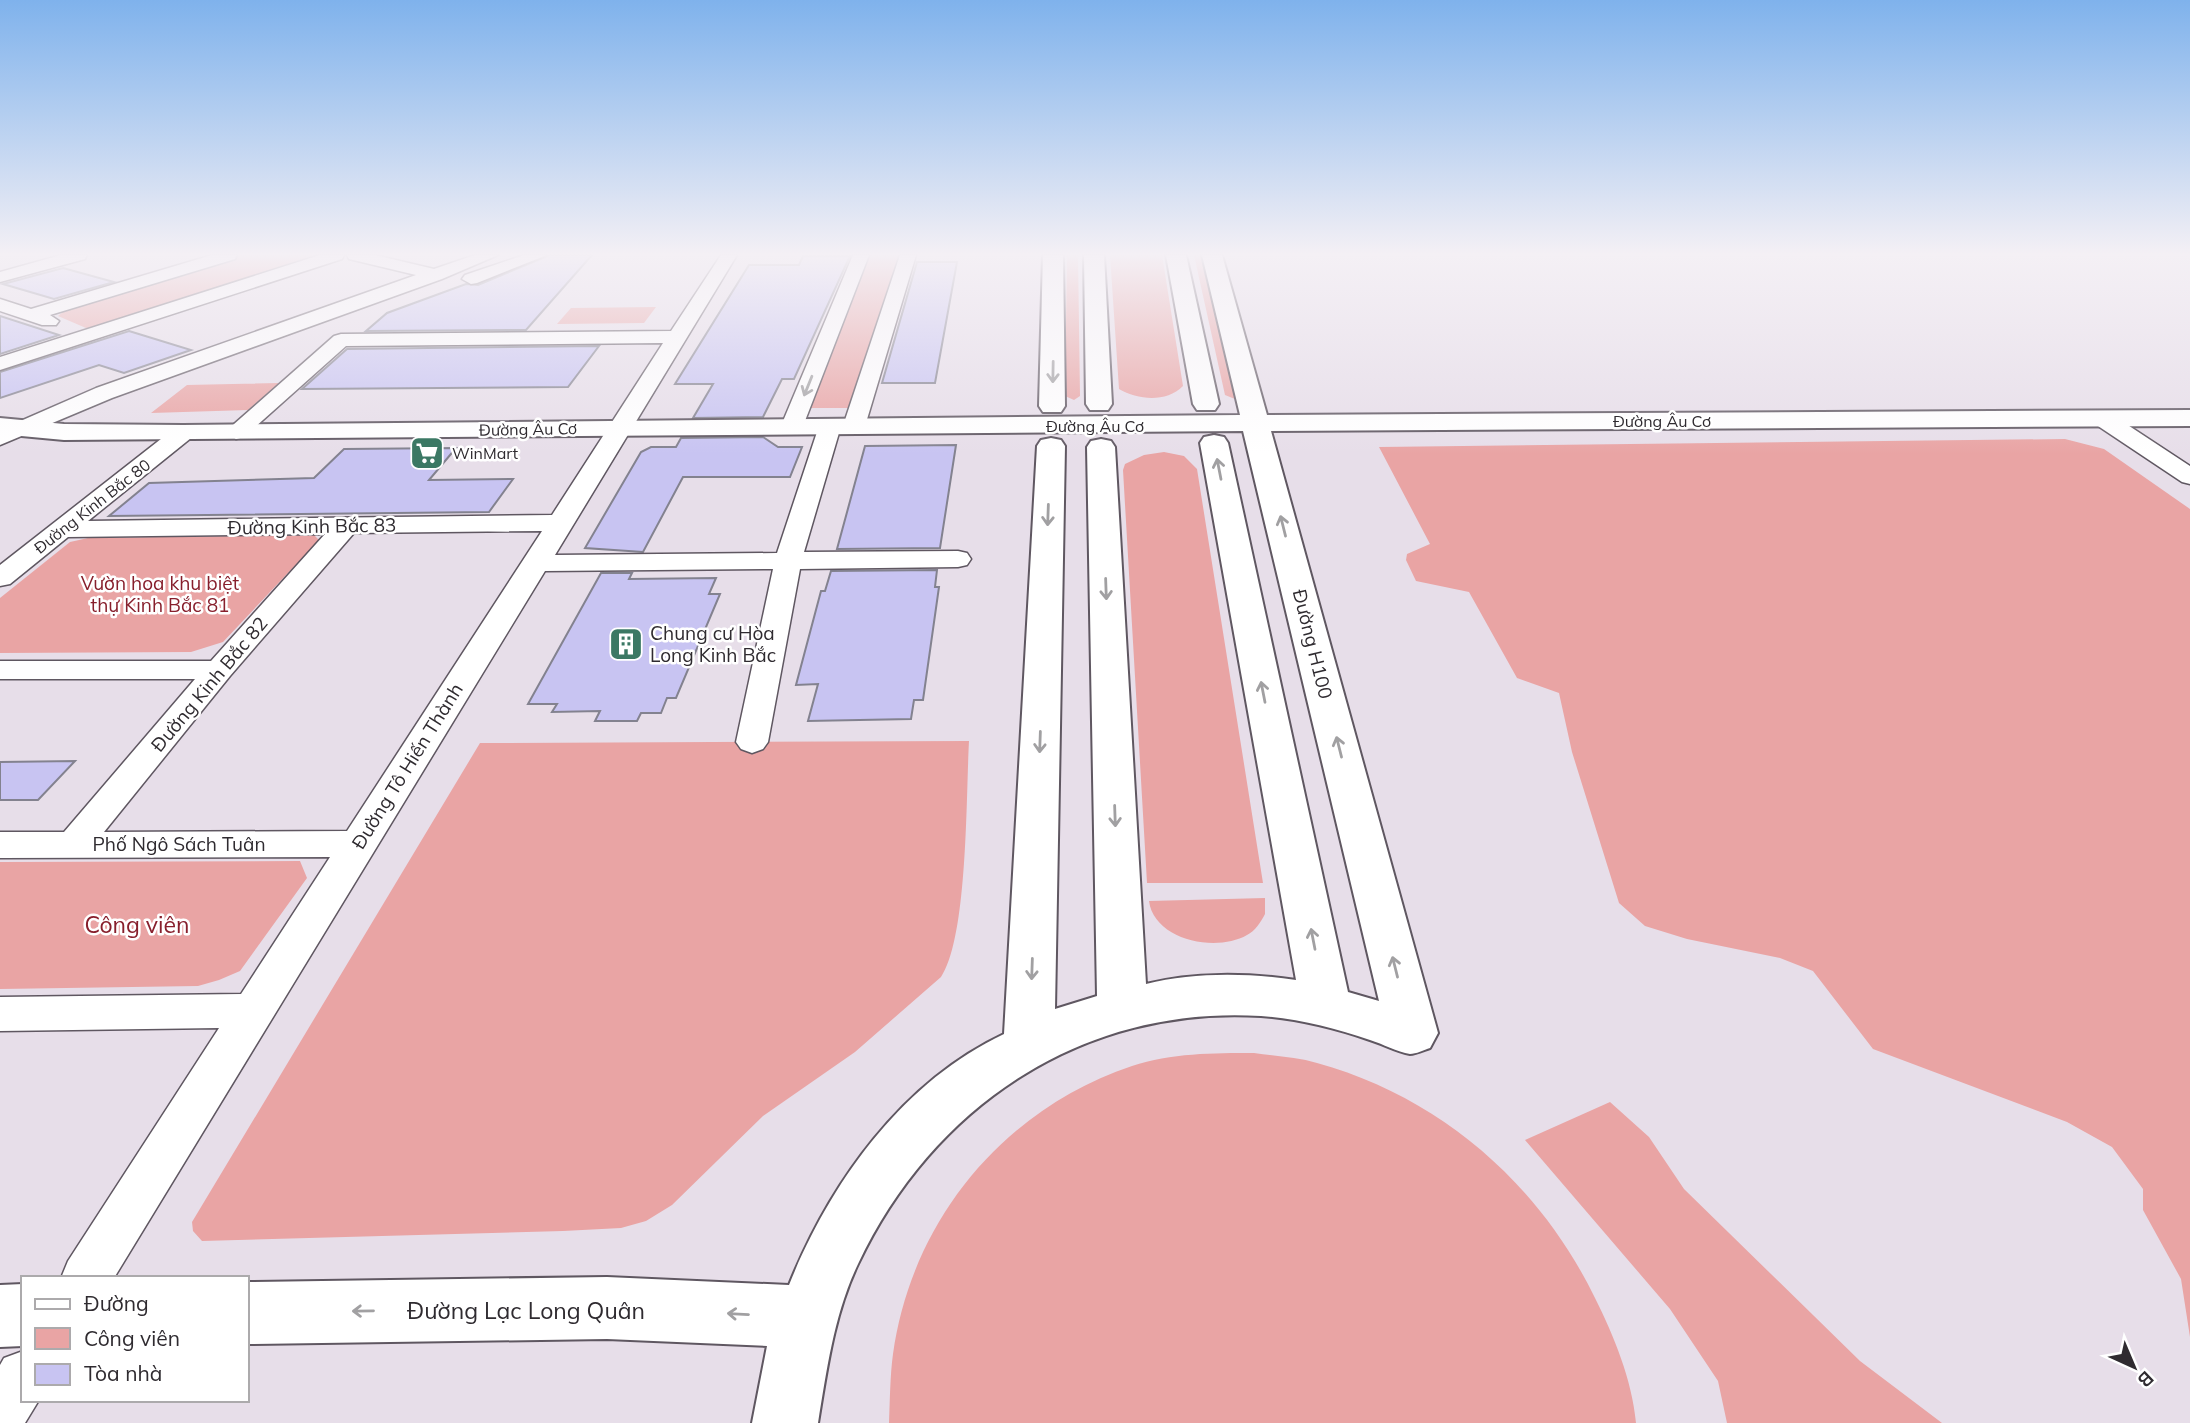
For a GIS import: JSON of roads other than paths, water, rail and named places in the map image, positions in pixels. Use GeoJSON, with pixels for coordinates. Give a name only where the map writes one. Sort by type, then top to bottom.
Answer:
{"type":"FeatureCollection","features":[{"type":"Feature","properties":{"kind":"main road"},"geometry":{"type":"LineString","coordinates":[[1052,406],[1053,321]]}},
{"type":"Feature","properties":{"kind":"main road"},"geometry":{"type":"LineString","coordinates":[[1096,321],[1099,404]]}},
{"type":"Feature","properties":{"kind":"main road"},"geometry":{"type":"LineString","coordinates":[[1189,321],[1206,404]]}},
{"type":"Feature","properties":{"kind":"main road","name":"Đường H100"},"geometry":{"type":"LineString","coordinates":[[1230,321],[1412,1033],[1361,1014],[1326,1006]]}},
{"type":"Feature","properties":{"kind":"main road","name":"Đường Âu Cơ"},"geometry":{"type":"LineString","coordinates":[[6,431],[183,433],[624,427],[2190,418]]}},
{"type":"Feature","properties":{"kind":"main road"},"geometry":{"type":"LineString","coordinates":[[785,1423],[788,1391],[806,1317],[827,1261],[855,1206],[889,1158],[927,1116],[969,1080],[1059,1028],[1156,1000],[1207,995],[1258,996],[1326,1006],[1214,443]]}},
{"type":"Feature","properties":{"kind":"main road"},"geometry":{"type":"LineString","coordinates":[[1029,1043],[1051,446]]}},
{"type":"Feature","properties":{"kind":"main road"},"geometry":{"type":"LineString","coordinates":[[1101,447],[1122,1008]]}},
{"type":"Feature","properties":{"kind":"main road","name":"Đường Lạc Long Quân"},"geometry":{"type":"LineString","coordinates":[[248,1313],[607,1308],[806,1317]]}},
{"type":"Feature","properties":{"kind":"main road"},"geometry":{"type":"LineString","coordinates":[[0,1316],[21,1315]]}},
{"type":"Feature","properties":{"kind":"street"},"geometry":{"type":"LineString","coordinates":[[52,321],[91,334]]}},
{"type":"Feature","properties":{"kind":"street"},"geometry":{"type":"LineString","coordinates":[[0,364],[130,321]]}},
{"type":"Feature","properties":{"kind":"street"},"geometry":{"type":"LineString","coordinates":[[6,431],[302,321]]}},
{"type":"Feature","properties":{"kind":"street"},"geometry":{"type":"LineString","coordinates":[[330,328],[349,321]]}},
{"type":"Feature","properties":{"kind":"street","name":"Đường Tô Hiến Thành"},"geometry":{"type":"LineString","coordinates":[[87,1276],[251,1011],[560,523],[624,427],[688,321]]}},
{"type":"Feature","properties":{"kind":"street"},"geometry":{"type":"LineString","coordinates":[[792,426],[834,321]]}},
{"type":"Feature","properties":{"kind":"street"},"geometry":{"type":"LineString","coordinates":[[752,743],[788,560],[882,321]]}},
{"type":"Feature","properties":{"kind":"street"},"geometry":{"type":"LineString","coordinates":[[236,432],[341,340],[678,337]]}},
{"type":"Feature","properties":{"kind":"street"},"geometry":{"type":"LineString","coordinates":[[2103,419],[2190,477]]}},
{"type":"Feature","properties":{"kind":"street","name":"Đường Kinh Bắc 80"},"geometry":{"type":"LineString","coordinates":[[0,578],[183,433]]}},
{"type":"Feature","properties":{"kind":"street","name":"Đường Kinh Bắc 83"},"geometry":{"type":"LineString","coordinates":[[64,529],[560,523]]}},
{"type":"Feature","properties":{"kind":"street","name":"Đường Kinh Bắc 82"},"geometry":{"type":"LineString","coordinates":[[74,844],[219,670],[346,526]]}},
{"type":"Feature","properties":{"kind":"street"},"geometry":{"type":"LineString","coordinates":[[537,563],[958,559]]}},
{"type":"Feature","properties":{"kind":"street"},"geometry":{"type":"LineString","coordinates":[[0,670],[219,670]]}},
{"type":"Feature","properties":{"kind":"street","name":"Phố Ngô Sách Tuân"},"geometry":{"type":"LineString","coordinates":[[0,845],[357,844]]}},
{"type":"Feature","properties":{"kind":"street"},"geometry":{"type":"LineString","coordinates":[[0,1014],[251,1011]]}},
{"type":"Feature","properties":{"kind":"street"},"geometry":{"type":"LineString","coordinates":[[0,1414],[21,1380]]}},
{"type":"Feature","properties":{"kind":"place","name":"WinMart"},"geometry":{"type":"Point","coordinates":[427,453]}},
{"type":"Feature","properties":{"kind":"place","name":"Chung cư Hòa Long Kinh Bắc"},"geometry":{"type":"Point","coordinates":[626,644]}},
{"type":"Feature","properties":{"kind":"park label","name":"Vườn hoa khu biệt thự Kinh Bắc 81"},"geometry":{"type":"Point","coordinates":[160,594]}},
{"type":"Feature","properties":{"kind":"park label","name":"Công viên"},"geometry":{"type":"Point","coordinates":[137,925]}}]}
